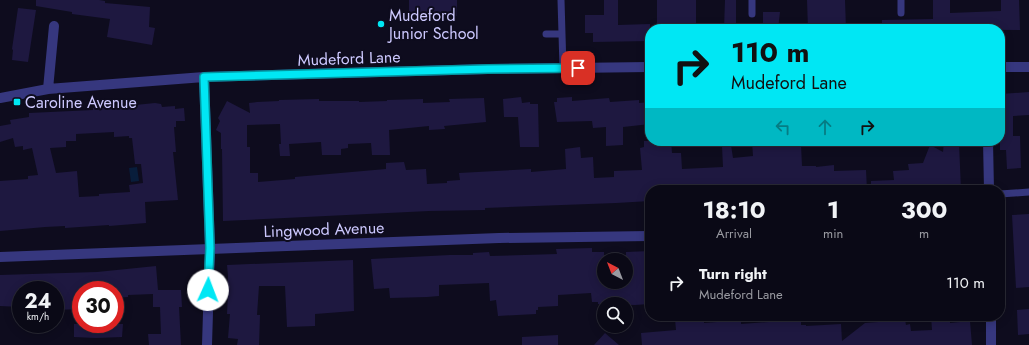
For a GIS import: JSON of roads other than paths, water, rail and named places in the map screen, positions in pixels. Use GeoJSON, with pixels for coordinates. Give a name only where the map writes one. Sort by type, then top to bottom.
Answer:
{"type":"FeatureCollection","features":[{"type":"Feature","properties":{"kind":"street"},"geometry":{"type":"LineString","coordinates":[[48,89],[55,42],[54,26]]}},
{"type":"Feature","properties":{"kind":"street"},"geometry":{"type":"LineString","coordinates":[[1005,67],[1029,67]]}},
{"type":"Feature","properties":{"kind":"street","name":"Mudeford Lane"},"geometry":{"type":"LineString","coordinates":[[0,98],[48,89],[204,77],[473,69],[645,68]]}},
{"type":"Feature","properties":{"kind":"street"},"geometry":{"type":"LineString","coordinates":[[204,77],[210,248],[206,345]]}},
{"type":"Feature","properties":{"kind":"street"},"geometry":{"type":"LineString","coordinates":[[988,146],[989,185]]}},
{"type":"Feature","properties":{"kind":"street","name":"Lingwood Avenue"},"geometry":{"type":"LineString","coordinates":[[0,257],[499,238],[645,236]]}},
{"type":"Feature","properties":{"kind":"street"},"geometry":{"type":"LineString","coordinates":[[991,321],[991,345]]}},
{"type":"Feature","properties":{"kind":"lane"},"geometry":{"type":"LineString","coordinates":[[561,0],[563,68]]}},
{"type":"Feature","properties":{"kind":"lane"},"geometry":{"type":"LineString","coordinates":[[752,0],[752,14]]}},
{"type":"Feature","properties":{"kind":"lane"},"geometry":{"type":"LineString","coordinates":[[900,0],[901,13]]}},
{"type":"Feature","properties":{"kind":"lane"},"geometry":{"type":"LineString","coordinates":[[546,34],[562,34]]}},
{"type":"Feature","properties":{"kind":"lane"},"geometry":{"type":"LineString","coordinates":[[1005,194],[1029,192]]}},
{"type":"Feature","properties":{"kind":"water"},"geometry":{"type":"Polygon","coordinates":[[[137,167],[139,181],[131,182],[129,168],[137,167]]]}},
{"type":"Feature","properties":{"kind":"place","name":"Mudeford Junior School"},"geometry":{"type":"Point","coordinates":[381,24]}},
{"type":"Feature","properties":{"kind":"place","name":"Caroline Avenue"},"geometry":{"type":"Point","coordinates":[17,102]}}]}
